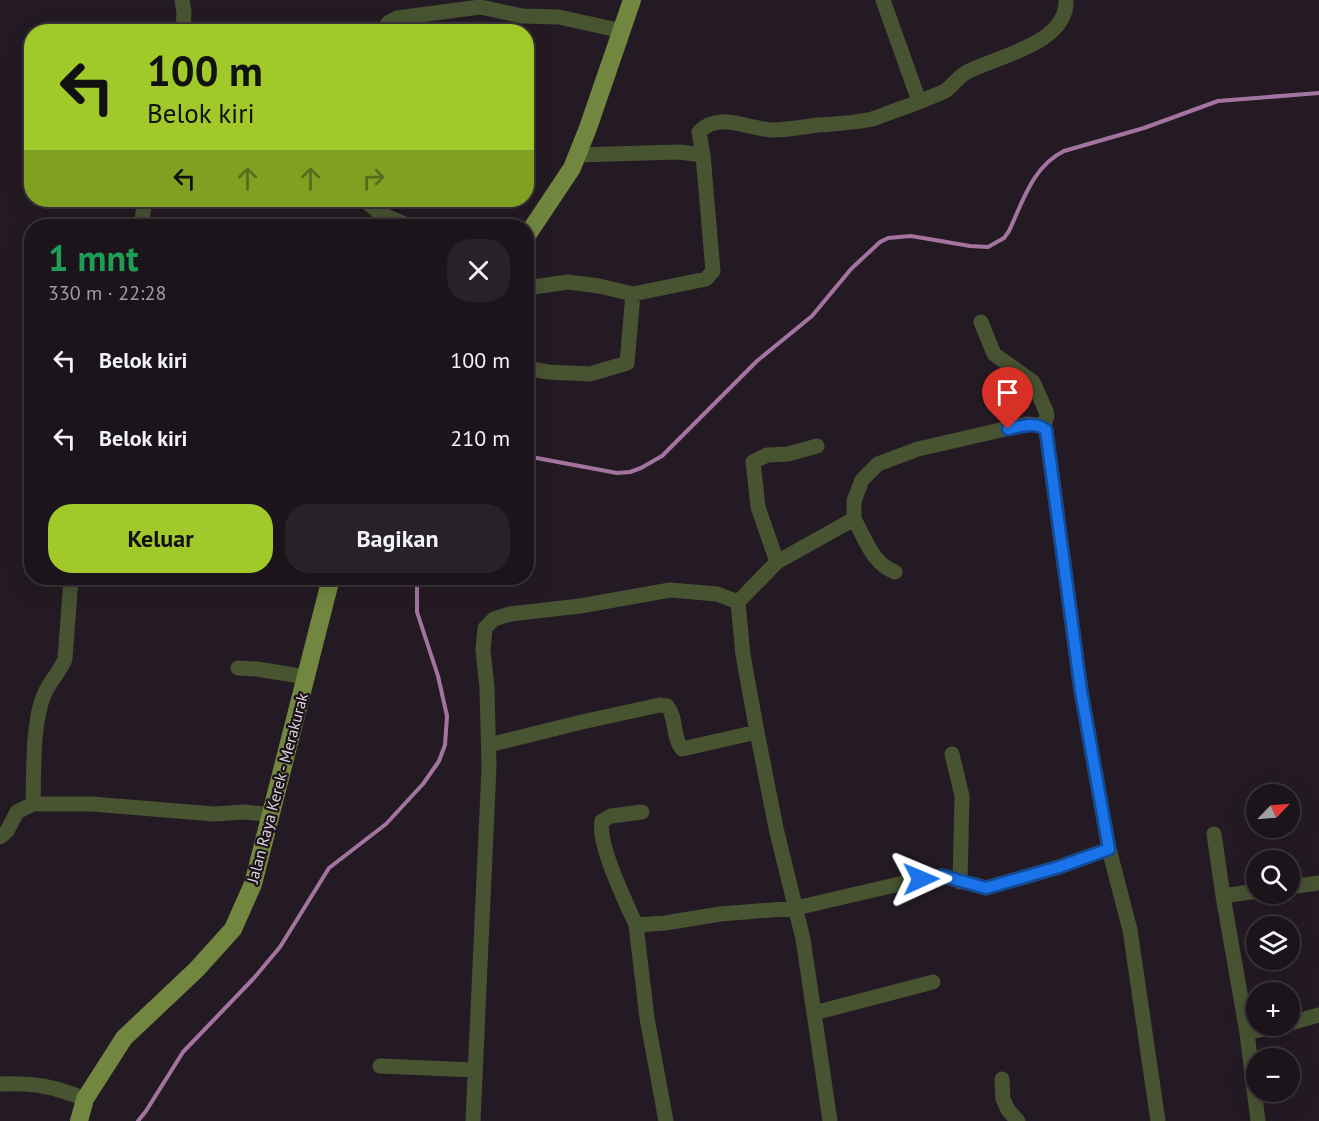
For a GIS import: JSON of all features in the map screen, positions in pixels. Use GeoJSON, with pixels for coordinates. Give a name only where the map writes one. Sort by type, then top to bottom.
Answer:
{"type":"FeatureCollection","features":[{"type":"Feature","properties":{"kind":"main road"},"geometry":{"type":"LineString","coordinates":[[534,225],[572,168],[615,29],[632,0]]}},
{"type":"Feature","properties":{"kind":"main road","name":"Jalan Raya Kerek - Merakurak"},"geometry":{"type":"LineString","coordinates":[[79,1121],[74,1094],[124,1038],[197,969],[233,929],[253,884],[258,813],[294,676],[328,585]]}},
{"type":"Feature","properties":{"kind":"street"},"geometry":{"type":"LineString","coordinates":[[182,0],[183,24]]}},
{"type":"Feature","properties":{"kind":"street"},"geometry":{"type":"LineString","coordinates":[[883,0],[920,101]]}},
{"type":"Feature","properties":{"kind":"street"},"geometry":{"type":"LineString","coordinates":[[534,287],[568,282],[633,294],[706,279],[713,271],[699,132],[705,124],[736,123],[771,130],[848,123],[874,118],[945,90],[956,82],[960,75],[1026,48],[1055,29],[1067,9],[1066,0]]}},
{"type":"Feature","properties":{"kind":"street"},"geometry":{"type":"LineString","coordinates":[[388,24],[397,18],[480,7],[522,16],[592,23],[615,29]]}},
{"type":"Feature","properties":{"kind":"street"},"geometry":{"type":"LineString","coordinates":[[577,155],[679,152],[703,155]]}},
{"type":"Feature","properties":{"kind":"street"},"geometry":{"type":"LineString","coordinates":[[372,207],[393,219]]}},
{"type":"Feature","properties":{"kind":"street"},"geometry":{"type":"LineString","coordinates":[[534,369],[590,374],[627,363],[633,294]]}},
{"type":"Feature","properties":{"kind":"street"},"geometry":{"type":"LineString","coordinates":[[981,322],[994,354],[1033,382],[1046,411],[1047,416],[1043,428]]}},
{"type":"Feature","properties":{"kind":"street"},"geometry":{"type":"LineString","coordinates":[[895,572],[884,567],[875,559],[854,519],[854,501],[862,480],[878,464],[918,449],[1016,427],[1040,425],[1046,430],[1081,691],[1109,849],[1130,930],[1158,1121]]}},
{"type":"Feature","properties":{"kind":"street"},"geometry":{"type":"LineString","coordinates":[[777,562],[758,507],[753,462],[767,454],[788,454],[818,446]]}},
{"type":"Feature","properties":{"kind":"street"},"geometry":{"type":"LineString","coordinates":[[830,1121],[796,908],[776,828],[743,655],[738,602],[777,562],[854,519]]}},
{"type":"Feature","properties":{"kind":"street"},"geometry":{"type":"LineString","coordinates":[[33,804],[38,717],[43,696],[65,659],[70,585]]}},
{"type":"Feature","properties":{"kind":"street"},"geometry":{"type":"LineString","coordinates":[[473,1121],[489,745],[484,628],[494,619],[510,614],[580,606],[670,590],[717,594],[738,602]]}},
{"type":"Feature","properties":{"kind":"street"},"geometry":{"type":"LineString","coordinates":[[238,668],[294,676]]}},
{"type":"Feature","properties":{"kind":"street"},"geometry":{"type":"LineString","coordinates":[[489,745],[660,705],[667,706],[671,712],[675,733],[682,749],[757,732]]}},
{"type":"Feature","properties":{"kind":"street"},"geometry":{"type":"LineString","coordinates":[[952,754],[962,796],[960,882]]}},
{"type":"Feature","properties":{"kind":"street"},"geometry":{"type":"LineString","coordinates":[[0,837],[7,831],[17,812],[33,804],[92,804],[214,814],[258,813]]}},
{"type":"Feature","properties":{"kind":"street"},"geometry":{"type":"LineString","coordinates":[[642,812],[610,816],[602,821],[601,837],[636,925],[647,1018],[666,1121]]}},
{"type":"Feature","properties":{"kind":"street"},"geometry":{"type":"LineString","coordinates":[[1214,834],[1246,1027]]}},
{"type":"Feature","properties":{"kind":"street"},"geometry":{"type":"LineString","coordinates":[[636,925],[720,914],[796,908],[943,876],[986,888],[1059,867],[1109,849]]}},
{"type":"Feature","properties":{"kind":"street"},"geometry":{"type":"LineString","coordinates":[[1300,886],[1319,883]]}},
{"type":"Feature","properties":{"kind":"street"},"geometry":{"type":"LineString","coordinates":[[1223,896],[1246,893]]}},
{"type":"Feature","properties":{"kind":"street"},"geometry":{"type":"LineString","coordinates":[[814,1012],[933,982]]}},
{"type":"Feature","properties":{"kind":"street"},"geometry":{"type":"LineString","coordinates":[[1300,1020],[1319,1015]]}},
{"type":"Feature","properties":{"kind":"street"},"geometry":{"type":"LineString","coordinates":[[1247,1036],[1258,1121]]}},
{"type":"Feature","properties":{"kind":"street"},"geometry":{"type":"LineString","coordinates":[[380,1066],[475,1070]]}},
{"type":"Feature","properties":{"kind":"street"},"geometry":{"type":"LineString","coordinates":[[1002,1079],[1003,1099],[1008,1110],[1018,1121]]}},
{"type":"Feature","properties":{"kind":"street"},"geometry":{"type":"LineString","coordinates":[[0,1084],[32,1083],[74,1094]]}},
{"type":"Feature","properties":{"kind":"waterway"},"geometry":{"type":"LineString","coordinates":[[534,457],[617,473],[641,468],[662,456],[757,361],[812,316],[851,269],[880,242],[888,238],[911,236],[988,247],[1004,238],[1030,185],[1044,166],[1064,151],[1144,128],[1218,101],[1319,93]]}},
{"type":"Feature","properties":{"kind":"waterway"},"geometry":{"type":"LineString","coordinates":[[138,1121],[183,1052],[254,978],[280,947],[329,868],[386,824],[423,784],[439,761],[445,745],[447,716],[438,676],[417,612],[417,585]]}},
{"type":"Feature","properties":{"kind":"route"},"geometry":{"type":"LineString","coordinates":[[921,879],[943,876],[986,888],[1059,867],[1109,849],[1081,691],[1046,430],[1040,425],[1027,424],[1008,429]]}}]}
